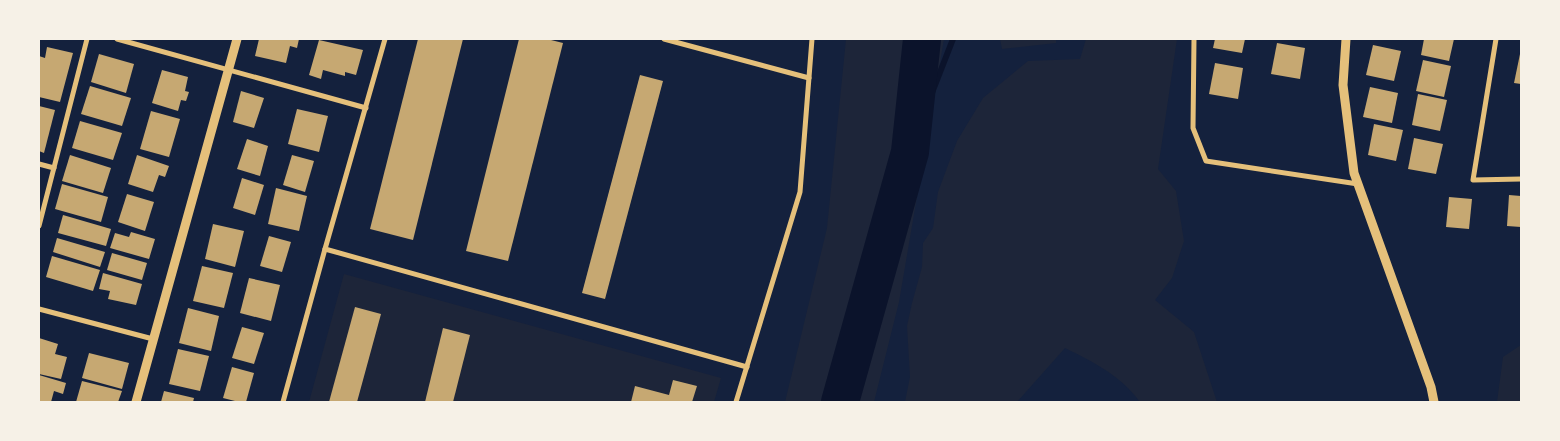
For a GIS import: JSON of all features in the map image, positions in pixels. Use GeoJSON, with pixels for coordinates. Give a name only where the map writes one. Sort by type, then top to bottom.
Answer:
{"type":"FeatureCollection","features":[{"type":"Feature","properties":{"kind":"street"},"geometry":{"type":"LineString","coordinates":[[39,226],[88,39]]}},
{"type":"Feature","properties":{"kind":"street"},"geometry":{"type":"LineString","coordinates":[[118,39],[366,108]]}},
{"type":"Feature","properties":{"kind":"street"},"geometry":{"type":"LineString","coordinates":[[136,402],[236,39]]}},
{"type":"Feature","properties":{"kind":"street"},"geometry":{"type":"LineString","coordinates":[[283,402],[385,39]]}},
{"type":"Feature","properties":{"kind":"street"},"geometry":{"type":"LineString","coordinates":[[664,39],[809,78]]}},
{"type":"Feature","properties":{"kind":"street"},"geometry":{"type":"LineString","coordinates":[[736,402],[800,192],[812,39]]}},
{"type":"Feature","properties":{"kind":"street"},"geometry":{"type":"LineString","coordinates":[[1194,39],[1193,128],[1206,161],[1358,184]]}},
{"type":"Feature","properties":{"kind":"street"},"geometry":{"type":"LineString","coordinates":[[1346,39],[1343,85],[1354,173],[1431,387],[1434,402]]}},
{"type":"Feature","properties":{"kind":"street"},"geometry":{"type":"LineString","coordinates":[[1496,39],[1473,180],[1521,180]]}},
{"type":"Feature","properties":{"kind":"street"},"geometry":{"type":"LineString","coordinates":[[39,164],[54,168]]}},
{"type":"Feature","properties":{"kind":"street"},"geometry":{"type":"LineString","coordinates":[[325,249],[747,368]]}},
{"type":"Feature","properties":{"kind":"street"},"geometry":{"type":"LineString","coordinates":[[39,309],[153,339]]}},
{"type":"Feature","properties":{"kind":"shaded area"},"geometry":{"type":"Polygon","coordinates":[[[846,39],[944,39],[899,302],[874,402],[785,402],[827,228],[846,39]]]}},
{"type":"Feature","properties":{"kind":"shaded area"},"geometry":{"type":"Polygon","coordinates":[[[1000,39],[1056,39],[1056,43],[1002,49],[1000,39]]]}},
{"type":"Feature","properties":{"kind":"shaded area"},"geometry":{"type":"Polygon","coordinates":[[[1086,39],[1177,39],[1158,169],[1176,191],[1184,241],[1172,278],[1155,300],[1194,332],[1217,402],[1140,402],[1116,377],[1065,348],[1017,402],[905,402],[910,377],[907,326],[922,267],[923,243],[933,228],[938,192],[957,141],[983,98],[1028,61],[1080,59],[1086,39]]]}},
{"type":"Feature","properties":{"kind":"shaded area"},"geometry":{"type":"Polygon","coordinates":[[[344,274],[721,378],[714,402],[309,402],[344,274]]]}},
{"type":"Feature","properties":{"kind":"shaded area"},"geometry":{"type":"Polygon","coordinates":[[[1521,345],[1521,402],[1497,402],[1503,357],[1521,345]]]}},
{"type":"Feature","properties":{"kind":"building"},"geometry":{"type":"Polygon","coordinates":[[[259,39],[299,39],[297,48],[290,46],[286,63],[255,56],[259,39]]]}},
{"type":"Feature","properties":{"kind":"building"},"geometry":{"type":"Polygon","coordinates":[[[418,39],[463,39],[413,240],[370,229],[418,39]]]}},
{"type":"Feature","properties":{"kind":"building"},"geometry":{"type":"Polygon","coordinates":[[[519,39],[547,39],[563,43],[508,261],[466,251],[519,39]]]}},
{"type":"Feature","properties":{"kind":"building"},"geometry":{"type":"Polygon","coordinates":[[[1215,39],[1245,39],[1242,53],[1213,48],[1215,39]]]}},
{"type":"Feature","properties":{"kind":"building"},"geometry":{"type":"Polygon","coordinates":[[[1424,39],[1454,39],[1449,61],[1421,55],[1424,39]]]}},
{"type":"Feature","properties":{"kind":"building"},"geometry":{"type":"Polygon","coordinates":[[[319,40],[363,50],[356,75],[345,72],[345,76],[323,70],[321,79],[309,75],[319,40]]]}},
{"type":"Feature","properties":{"kind":"building"},"geometry":{"type":"Polygon","coordinates":[[[1277,43],[1305,48],[1300,79],[1271,74],[1277,43]]]}},
{"type":"Feature","properties":{"kind":"building"},"geometry":{"type":"Polygon","coordinates":[[[1373,45],[1401,51],[1394,81],[1366,75],[1373,45]]]}},
{"type":"Feature","properties":{"kind":"building"},"geometry":{"type":"Polygon","coordinates":[[[47,47],[73,53],[60,102],[39,97],[39,56],[45,58],[47,47]]]}},
{"type":"Feature","properties":{"kind":"building"},"geometry":{"type":"Polygon","coordinates":[[[99,54],[134,64],[126,93],[91,82],[99,54]]]}},
{"type":"Feature","properties":{"kind":"building"},"geometry":{"type":"Polygon","coordinates":[[[1521,54],[1521,84],[1514,83],[1521,54]]]}},
{"type":"Feature","properties":{"kind":"building"},"geometry":{"type":"Polygon","coordinates":[[[1423,60],[1451,66],[1444,97],[1416,91],[1423,60]]]}},
{"type":"Feature","properties":{"kind":"building"},"geometry":{"type":"Polygon","coordinates":[[[1215,63],[1243,68],[1238,99],[1209,94],[1215,63]]]}},
{"type":"Feature","properties":{"kind":"building"},"geometry":{"type":"Polygon","coordinates":[[[162,70],[188,77],[185,91],[189,92],[186,101],[181,100],[178,111],[152,103],[162,70]]]}},
{"type":"Feature","properties":{"kind":"building"},"geometry":{"type":"Polygon","coordinates":[[[640,75],[663,81],[605,299],[582,293],[640,75]]]}},
{"type":"Feature","properties":{"kind":"building"},"geometry":{"type":"Polygon","coordinates":[[[90,86],[131,98],[122,126],[81,114],[90,86]]]}},
{"type":"Feature","properties":{"kind":"building"},"geometry":{"type":"Polygon","coordinates":[[[1370,87],[1398,93],[1392,123],[1363,117],[1370,87]]]}},
{"type":"Feature","properties":{"kind":"building"},"geometry":{"type":"Polygon","coordinates":[[[241,91],[264,98],[254,128],[233,122],[241,91]]]}},
{"type":"Feature","properties":{"kind":"building"},"geometry":{"type":"Polygon","coordinates":[[[1418,94],[1447,100],[1440,131],[1412,125],[1418,94]]]}},
{"type":"Feature","properties":{"kind":"building"},"geometry":{"type":"Polygon","coordinates":[[[39,106],[55,110],[44,153],[39,151],[39,106]]]}},
{"type":"Feature","properties":{"kind":"building"},"geometry":{"type":"Polygon","coordinates":[[[297,109],[328,116],[319,152],[288,144],[297,109]]]}},
{"type":"Feature","properties":{"kind":"building"},"geometry":{"type":"Polygon","coordinates":[[[151,111],[180,119],[169,157],[140,149],[151,111]]]}},
{"type":"Feature","properties":{"kind":"building"},"geometry":{"type":"Polygon","coordinates":[[[80,121],[122,133],[113,160],[72,148],[80,121]]]}},
{"type":"Feature","properties":{"kind":"building"},"geometry":{"type":"Polygon","coordinates":[[[1374,124],[1403,130],[1396,161],[1368,155],[1374,124]]]}},
{"type":"Feature","properties":{"kind":"building"},"geometry":{"type":"Polygon","coordinates":[[[1414,138],[1443,144],[1436,174],[1408,169],[1414,138]]]}},
{"type":"Feature","properties":{"kind":"building"},"geometry":{"type":"Polygon","coordinates":[[[247,139],[268,146],[260,176],[237,169],[247,139]]]}},
{"type":"Feature","properties":{"kind":"building"},"geometry":{"type":"Polygon","coordinates":[[[70,155],[111,168],[103,193],[62,181],[70,155]]]}},
{"type":"Feature","properties":{"kind":"building"},"geometry":{"type":"Polygon","coordinates":[[[137,155],[169,166],[165,177],[159,175],[153,192],[128,184],[137,155]]]}},
{"type":"Feature","properties":{"kind":"building"},"geometry":{"type":"Polygon","coordinates":[[[292,155],[314,161],[305,192],[283,185],[292,155]]]}},
{"type":"Feature","properties":{"kind":"building"},"geometry":{"type":"Polygon","coordinates":[[[242,178],[264,185],[255,215],[233,208],[242,178]]]}},
{"type":"Feature","properties":{"kind":"building"},"geometry":{"type":"Polygon","coordinates":[[[62,184],[108,197],[101,222],[55,209],[62,184]]]}},
{"type":"Feature","properties":{"kind":"building"},"geometry":{"type":"Polygon","coordinates":[[[276,188],[307,196],[299,231],[268,224],[276,188]]]}},
{"type":"Feature","properties":{"kind":"building"},"geometry":{"type":"Polygon","coordinates":[[[127,194],[154,202],[145,231],[118,222],[127,194]]]}},
{"type":"Feature","properties":{"kind":"building"},"geometry":{"type":"Polygon","coordinates":[[[1509,195],[1521,196],[1521,227],[1507,226],[1509,195]]]}},
{"type":"Feature","properties":{"kind":"building"},"geometry":{"type":"Polygon","coordinates":[[[1449,197],[1472,199],[1469,229],[1446,227],[1449,197]]]}},
{"type":"Feature","properties":{"kind":"building"},"geometry":{"type":"Polygon","coordinates":[[[63,215],[111,229],[106,246],[58,233],[63,215]]]}},
{"type":"Feature","properties":{"kind":"building"},"geometry":{"type":"Polygon","coordinates":[[[213,224],[244,231],[235,267],[205,259],[213,224]]]}},
{"type":"Feature","properties":{"kind":"building"},"geometry":{"type":"Polygon","coordinates":[[[131,232],[155,239],[149,259],[110,248],[115,233],[129,237],[131,232]]]}},
{"type":"Feature","properties":{"kind":"building"},"geometry":{"type":"Polygon","coordinates":[[[269,236],[291,242],[282,272],[260,266],[269,236]]]}},
{"type":"Feature","properties":{"kind":"building"},"geometry":{"type":"Polygon","coordinates":[[[57,238],[105,252],[100,267],[53,252],[57,238]]]}},
{"type":"Feature","properties":{"kind":"building"},"geometry":{"type":"Polygon","coordinates":[[[112,253],[147,263],[142,280],[107,270],[112,253]]]}},
{"type":"Feature","properties":{"kind":"building"},"geometry":{"type":"Polygon","coordinates":[[[52,256],[100,270],[93,291],[46,277],[52,256]]]}},
{"type":"Feature","properties":{"kind":"building"},"geometry":{"type":"Polygon","coordinates":[[[202,266],[233,273],[224,308],[193,301],[202,266]]]}},
{"type":"Feature","properties":{"kind":"building"},"geometry":{"type":"Polygon","coordinates":[[[103,273],[142,284],[136,305],[108,299],[110,291],[99,289],[103,273]]]}},
{"type":"Feature","properties":{"kind":"building"},"geometry":{"type":"Polygon","coordinates":[[[249,278],[280,285],[271,321],[240,313],[249,278]]]}},
{"type":"Feature","properties":{"kind":"building"},"geometry":{"type":"Polygon","coordinates":[[[355,307],[381,314],[357,402],[329,402],[355,307]]]}},
{"type":"Feature","properties":{"kind":"building"},"geometry":{"type":"Polygon","coordinates":[[[188,308],[219,316],[211,351],[179,343],[188,308]]]}},
{"type":"Feature","properties":{"kind":"building"},"geometry":{"type":"Polygon","coordinates":[[[242,327],[264,333],[254,364],[232,358],[242,327]]]}},
{"type":"Feature","properties":{"kind":"building"},"geometry":{"type":"Polygon","coordinates":[[[443,328],[470,335],[453,402],[425,402],[443,328]]]}},
{"type":"Feature","properties":{"kind":"building"},"geometry":{"type":"Polygon","coordinates":[[[39,338],[58,344],[55,354],[67,357],[61,379],[39,374],[39,338]]]}},
{"type":"Feature","properties":{"kind":"building"},"geometry":{"type":"Polygon","coordinates":[[[178,349],[209,356],[200,391],[169,384],[178,349]]]}},
{"type":"Feature","properties":{"kind":"building"},"geometry":{"type":"Polygon","coordinates":[[[89,353],[129,363],[122,389],[82,378],[89,353]]]}},
{"type":"Feature","properties":{"kind":"building"},"geometry":{"type":"Polygon","coordinates":[[[232,367],[254,373],[246,402],[223,398],[232,367]]]}},
{"type":"Feature","properties":{"kind":"building"},"geometry":{"type":"Polygon","coordinates":[[[39,375],[66,383],[63,394],[54,391],[51,402],[39,402],[39,375]]]}},
{"type":"Feature","properties":{"kind":"building"},"geometry":{"type":"Polygon","coordinates":[[[673,380],[697,386],[692,402],[631,402],[635,386],[669,395],[673,380]]]}},
{"type":"Feature","properties":{"kind":"building"},"geometry":{"type":"Polygon","coordinates":[[[82,381],[122,391],[118,402],[76,402],[82,381]]]}},
{"type":"Feature","properties":{"kind":"building"},"geometry":{"type":"Polygon","coordinates":[[[164,391],[194,398],[193,402],[161,402],[164,391]]]}},
{"type":"Feature","properties":{"kind":"waterway"},"geometry":{"type":"LineString","coordinates":[[840,402],[910,152],[922,39]]}},
{"type":"Feature","properties":{"kind":"waterway"},"geometry":{"type":"LineString","coordinates":[[910,149],[953,39]]}}]}
